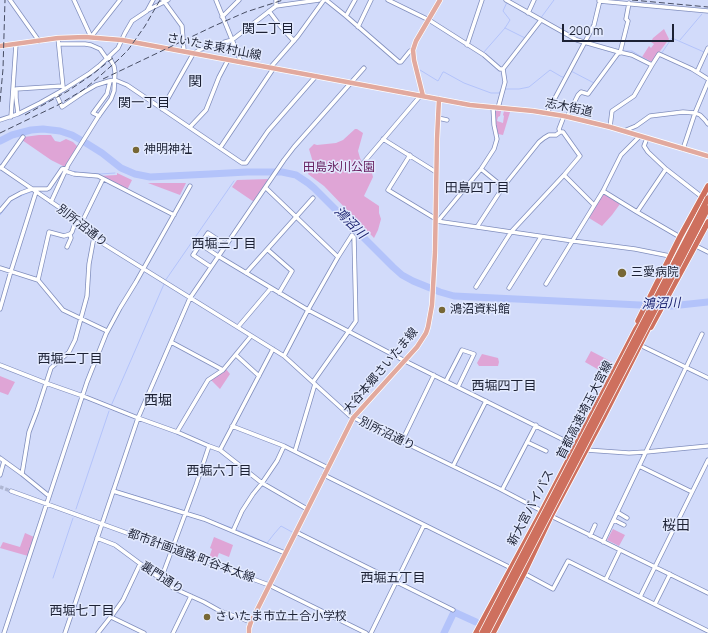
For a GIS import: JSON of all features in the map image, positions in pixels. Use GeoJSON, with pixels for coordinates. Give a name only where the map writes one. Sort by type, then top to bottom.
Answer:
{"type":"FeatureCollection","features":[{"type":"Feature","properties":{"kind":"highway","name":"新大宮バイパス"},"geometry":{"type":"LineString","coordinates":[[476,633],[576,446],[636,329],[638,321],[644,313],[706,196],[708,186]]}},
{"type":"Feature","properties":{"kind":"highway","name":"新大宮バイパス"},"geometry":{"type":"LineString","coordinates":[[651,299],[680,237],[706,196]]}},
{"type":"Feature","properties":{"kind":"highway","name":"首都高速埼玉大宮線"},"geometry":{"type":"LineString","coordinates":[[482,633],[706,196]]}},
{"type":"Feature","properties":{"kind":"highway","name":"首都高速埼玉大宮線"},"geometry":{"type":"LineString","coordinates":[[487,633],[708,208]]}},
{"type":"Feature","properties":{"kind":"highway","name":"新大宮バイパス"},"geometry":{"type":"LineString","coordinates":[[493,633],[551,516],[647,332],[653,325],[657,313],[708,212]]}},
{"type":"Feature","properties":{"kind":"highway","name":"新大宮バイパス"},"geometry":{"type":"LineString","coordinates":[[664,300],[696,246],[708,222]]}},
{"type":"Feature","properties":{"kind":"highway"},"geometry":{"type":"LineString","coordinates":[[497,594],[510,600]]}},
{"type":"Feature","properties":{"kind":"main road"},"geometry":{"type":"LineString","coordinates":[[422,96],[413,50],[416,41],[440,0]]}},
{"type":"Feature","properties":{"kind":"main road","name":"さいたま東村山線"},"geometry":{"type":"LineString","coordinates":[[0,46],[58,38],[91,37],[122,40],[422,96]]}},
{"type":"Feature","properties":{"kind":"main road","name":"志木街道"},"geometry":{"type":"LineString","coordinates":[[422,96],[470,105],[566,116],[708,155]]}},
{"type":"Feature","properties":{"kind":"main road","name":"大谷本郷さいたま線"},"geometry":{"type":"LineString","coordinates":[[249,633],[251,622],[353,418],[405,361],[421,340],[428,327],[432,312],[437,220],[436,172],[439,99]]}},
{"type":"Feature","properties":{"kind":"street"},"geometry":{"type":"LineString","coordinates":[[10,0],[39,41]]}},
{"type":"Feature","properties":{"kind":"street"},"geometry":{"type":"LineString","coordinates":[[74,0],[91,37],[120,0]]}},
{"type":"Feature","properties":{"kind":"street"},"geometry":{"type":"LineString","coordinates":[[148,11],[153,0]]}},
{"type":"Feature","properties":{"kind":"street"},"geometry":{"type":"LineString","coordinates":[[216,0],[240,62]]}},
{"type":"Feature","properties":{"kind":"street"},"geometry":{"type":"LineString","coordinates":[[222,17],[240,0]]}},
{"type":"Feature","properties":{"kind":"street"},"geometry":{"type":"LineString","coordinates":[[162,109],[193,54],[201,49],[232,40],[269,11],[276,2],[318,0]]}},
{"type":"Feature","properties":{"kind":"street"},"geometry":{"type":"LineString","coordinates":[[220,148],[271,68],[294,41],[325,0],[346,16],[399,62],[401,62],[410,51],[413,50]]}},
{"type":"Feature","properties":{"kind":"street"},"geometry":{"type":"LineString","coordinates":[[346,16],[355,0]]}},
{"type":"Feature","properties":{"kind":"street"},"geometry":{"type":"LineString","coordinates":[[358,27],[371,0]]}},
{"type":"Feature","properties":{"kind":"street"},"geometry":{"type":"LineString","coordinates":[[388,0],[429,20],[484,55],[500,69],[503,69]]}},
{"type":"Feature","properties":{"kind":"street"},"geometry":{"type":"LineString","coordinates":[[467,45],[482,0]]}},
{"type":"Feature","properties":{"kind":"street"},"geometry":{"type":"LineString","coordinates":[[506,0],[577,40],[632,55],[652,65]]}},
{"type":"Feature","properties":{"kind":"street"},"geometry":{"type":"LineString","coordinates":[[528,13],[534,0]]}},
{"type":"Feature","properties":{"kind":"street"},"geometry":{"type":"LineString","coordinates":[[547,113],[594,25],[600,0],[708,11]]}},
{"type":"Feature","properties":{"kind":"street"},"geometry":{"type":"LineString","coordinates":[[0,120],[18,114],[56,94],[90,73],[118,48],[132,22],[165,1],[182,26],[184,51]]}},
{"type":"Feature","properties":{"kind":"street"},"geometry":{"type":"LineString","coordinates":[[560,132],[559,129],[578,95],[582,92],[588,94],[620,52],[628,21],[626,19],[629,3]]}},
{"type":"Feature","properties":{"kind":"street"},"geometry":{"type":"LineString","coordinates":[[269,11],[294,41]]}},
{"type":"Feature","properties":{"kind":"street"},"geometry":{"type":"LineString","coordinates":[[503,69],[541,20]]}},
{"type":"Feature","properties":{"kind":"street"},"geometry":{"type":"LineString","coordinates":[[85,37],[85,44]]}},
{"type":"Feature","properties":{"kind":"street"},"geometry":{"type":"LineString","coordinates":[[58,38],[63,90]]}},
{"type":"Feature","properties":{"kind":"street"},"geometry":{"type":"LineString","coordinates":[[11,117],[16,44]]}},
{"type":"Feature","properties":{"kind":"street"},"geometry":{"type":"LineString","coordinates":[[51,202],[66,170],[80,146],[111,100],[115,80],[114,66],[98,48],[85,44],[59,44]]}},
{"type":"Feature","properties":{"kind":"street"},"geometry":{"type":"LineString","coordinates":[[697,72],[708,48]]}},
{"type":"Feature","properties":{"kind":"street"},"geometry":{"type":"LineString","coordinates":[[610,128],[612,111],[634,96],[659,54],[697,72],[708,79]]}},
{"type":"Feature","properties":{"kind":"street"},"geometry":{"type":"LineString","coordinates":[[190,127],[206,110],[219,77],[228,60]]}},
{"type":"Feature","properties":{"kind":"street"},"geometry":{"type":"LineString","coordinates":[[65,633],[138,418],[190,298],[294,147],[364,68]]}},
{"type":"Feature","properties":{"kind":"street"},"geometry":{"type":"LineString","coordinates":[[437,220],[481,169],[494,149],[497,139],[494,125],[495,108],[506,82],[503,69]]}},
{"type":"Feature","properties":{"kind":"street"},"geometry":{"type":"LineString","coordinates":[[56,94],[62,107],[102,82],[115,80],[127,85],[242,163],[246,164],[268,131],[316,76]]}},
{"type":"Feature","properties":{"kind":"street"},"geometry":{"type":"LineString","coordinates":[[99,116],[94,113],[107,94],[110,80]]}},
{"type":"Feature","properties":{"kind":"street"},"geometry":{"type":"LineString","coordinates":[[683,149],[695,113],[708,82]]}},
{"type":"Feature","properties":{"kind":"street"},"geometry":{"type":"LineString","coordinates":[[18,114],[16,89],[62,86]]}},
{"type":"Feature","properties":{"kind":"street"},"geometry":{"type":"LineString","coordinates":[[372,168],[364,162],[422,96]]}},
{"type":"Feature","properties":{"kind":"street"},"geometry":{"type":"LineString","coordinates":[[624,131],[636,126],[650,116],[683,112],[700,115],[708,124]]}},
{"type":"Feature","properties":{"kind":"street"},"geometry":{"type":"LineString","coordinates":[[438,118],[447,120]]}},
{"type":"Feature","properties":{"kind":"street"},"geometry":{"type":"LineString","coordinates":[[476,287],[511,232],[564,176],[580,156],[563,132],[560,132]]}},
{"type":"Feature","properties":{"kind":"street"},"geometry":{"type":"LineString","coordinates":[[477,227],[502,187],[539,142],[544,138],[556,135],[560,132]]}},
{"type":"Feature","properties":{"kind":"street"},"geometry":{"type":"LineString","coordinates":[[546,284],[603,192],[621,155],[640,136]]}},
{"type":"Feature","properties":{"kind":"street"},"geometry":{"type":"LineString","coordinates":[[1,168],[23,137]]}},
{"type":"Feature","properties":{"kind":"street"},"geometry":{"type":"LineString","coordinates":[[648,138],[644,146],[648,152],[666,169],[706,196]]}},
{"type":"Feature","properties":{"kind":"street"},"geometry":{"type":"LineString","coordinates":[[383,139],[436,172]]}},
{"type":"Feature","properties":{"kind":"street"},"geometry":{"type":"LineString","coordinates":[[410,155],[388,190],[437,220],[541,237],[635,249],[670,256]]}},
{"type":"Feature","properties":{"kind":"street","name":"別所沼通り"},"geometry":{"type":"LineString","coordinates":[[1,168],[76,220],[94,237],[284,356],[353,418],[542,511]]}},
{"type":"Feature","properties":{"kind":"street"},"geometry":{"type":"LineString","coordinates":[[0,211],[10,199],[34,190],[49,188],[60,170],[64,168],[74,174],[98,176],[174,215]]}},
{"type":"Feature","properties":{"kind":"street"},"geometry":{"type":"LineString","coordinates":[[481,169],[502,187]]}},
{"type":"Feature","properties":{"kind":"street"},"geometry":{"type":"LineString","coordinates":[[637,212],[666,169]]}},
{"type":"Feature","properties":{"kind":"street"},"geometry":{"type":"LineString","coordinates":[[564,176],[594,205]]}},
{"type":"Feature","properties":{"kind":"street"},"geometry":{"type":"LineString","coordinates":[[81,224],[103,179]]}},
{"type":"Feature","properties":{"kind":"street"},"geometry":{"type":"LineString","coordinates":[[0,632],[4,633],[82,396],[107,331],[190,186]]}},
{"type":"Feature","properties":{"kind":"street"},"geometry":{"type":"LineString","coordinates":[[266,188],[338,257]]}},
{"type":"Feature","properties":{"kind":"street"},"geometry":{"type":"LineString","coordinates":[[0,309],[34,190]]}},
{"type":"Feature","properties":{"kind":"street"},"geometry":{"type":"LineString","coordinates":[[603,192],[680,237]]}},
{"type":"Feature","properties":{"kind":"street"},"geometry":{"type":"LineString","coordinates":[[246,273],[313,198]]}},
{"type":"Feature","properties":{"kind":"street"},"geometry":{"type":"LineString","coordinates":[[67,247],[71,238],[70,234],[76,220]]}},
{"type":"Feature","properties":{"kind":"street"},"geometry":{"type":"LineString","coordinates":[[38,280],[50,232],[64,236],[70,234]]}},
{"type":"Feature","properties":{"kind":"street"},"geometry":{"type":"LineString","coordinates":[[211,267],[193,255],[200,244],[208,233],[226,245]]}},
{"type":"Feature","properties":{"kind":"street"},"geometry":{"type":"LineString","coordinates":[[284,356],[338,257],[353,236],[356,321],[314,383],[295,451]]}},
{"type":"Feature","properties":{"kind":"street"},"geometry":{"type":"LineString","coordinates":[[22,474],[29,432],[51,368],[69,352],[75,340],[87,296],[89,264],[94,237]]}},
{"type":"Feature","properties":{"kind":"street"},"geometry":{"type":"LineString","coordinates":[[510,288],[541,237]]}},
{"type":"Feature","properties":{"kind":"street"},"geometry":{"type":"LineString","coordinates":[[200,244],[308,310],[434,376],[576,446]]}},
{"type":"Feature","properties":{"kind":"street"},"geometry":{"type":"LineString","coordinates":[[696,246],[708,252]]}},
{"type":"Feature","properties":{"kind":"street"},"geometry":{"type":"LineString","coordinates":[[268,250],[292,271],[279,293]]}},
{"type":"Feature","properties":{"kind":"street"},"geometry":{"type":"LineString","coordinates":[[0,268],[38,280],[63,310],[107,331]]}},
{"type":"Feature","properties":{"kind":"street"},"geometry":{"type":"LineString","coordinates":[[238,327],[270,288]]}},
{"type":"Feature","properties":{"kind":"street"},"geometry":{"type":"LineString","coordinates":[[603,542],[702,334]]}},
{"type":"Feature","properties":{"kind":"street"},"geometry":{"type":"LineString","coordinates":[[177,432],[208,380],[222,370],[251,336]]}},
{"type":"Feature","properties":{"kind":"street"},"geometry":{"type":"LineString","coordinates":[[171,342],[222,370]]}},
{"type":"Feature","properties":{"kind":"street"},"geometry":{"type":"LineString","coordinates":[[644,347],[708,378]]}},
{"type":"Feature","properties":{"kind":"street"},"geometry":{"type":"LineString","coordinates":[[220,450],[273,349]]}},
{"type":"Feature","properties":{"kind":"street"},"geometry":{"type":"LineString","coordinates":[[446,381],[462,350],[474,354],[458,387]]}},
{"type":"Feature","properties":{"kind":"street"},"geometry":{"type":"LineString","coordinates":[[236,354],[259,376]]}},
{"type":"Feature","properties":{"kind":"street"},"geometry":{"type":"LineString","coordinates":[[0,365],[177,432],[220,450],[262,483],[307,509]]}},
{"type":"Feature","properties":{"kind":"street"},"geometry":{"type":"LineString","coordinates":[[402,441],[434,376]]}},
{"type":"Feature","properties":{"kind":"street"},"geometry":{"type":"LineString","coordinates":[[453,466],[486,401]]}},
{"type":"Feature","properties":{"kind":"street"},"geometry":{"type":"LineString","coordinates":[[502,490],[536,425]]}},
{"type":"Feature","properties":{"kind":"street"},"geometry":{"type":"LineString","coordinates":[[232,426],[284,446],[328,468]]}},
{"type":"Feature","properties":{"kind":"street"},"geometry":{"type":"LineString","coordinates":[[527,442],[546,451]]}},
{"type":"Feature","properties":{"kind":"street"},"geometry":{"type":"LineString","coordinates":[[160,579],[186,512],[209,446]]}},
{"type":"Feature","properties":{"kind":"street"},"geometry":{"type":"LineString","coordinates":[[233,530],[242,511],[277,461],[284,446]]}},
{"type":"Feature","properties":{"kind":"street"},"geometry":{"type":"LineString","coordinates":[[586,450],[646,452],[708,446]]}},
{"type":"Feature","properties":{"kind":"street"},"geometry":{"type":"LineString","coordinates":[[0,458],[49,496]]}},
{"type":"Feature","properties":{"kind":"street"},"geometry":{"type":"LineString","coordinates":[[640,597],[708,460]]}},
{"type":"Feature","properties":{"kind":"street"},"geometry":{"type":"LineString","coordinates":[[0,475],[4,461]]}},
{"type":"Feature","properties":{"kind":"street"},"geometry":{"type":"LineString","coordinates":[[639,466],[692,492]]}},
{"type":"Feature","properties":{"kind":"street"},"geometry":{"type":"LineString","coordinates":[[324,475],[511,568]]}},
{"type":"Feature","properties":{"kind":"street","name":"都市計画道路 町谷本太線"},"geometry":{"type":"LineString","coordinates":[[11,491],[269,585],[366,633]]}},
{"type":"Feature","properties":{"kind":"street"},"geometry":{"type":"LineString","coordinates":[[113,491],[186,512],[233,530],[285,553]]}},
{"type":"Feature","properties":{"kind":"street"},"geometry":{"type":"LineString","coordinates":[[617,512],[628,518]]}},
{"type":"Feature","properties":{"kind":"street"},"geometry":{"type":"LineString","coordinates":[[551,516],[707,593],[708,588]]}},
{"type":"Feature","properties":{"kind":"street"},"geometry":{"type":"LineString","coordinates":[[614,520],[624,525]]}},
{"type":"Feature","properties":{"kind":"street"},"geometry":{"type":"LineString","coordinates":[[370,633],[424,525]]}},
{"type":"Feature","properties":{"kind":"street"},"geometry":{"type":"LineString","coordinates":[[590,536],[595,525]]}},
{"type":"Feature","properties":{"kind":"street"},"geometry":{"type":"LineString","coordinates":[[296,532],[453,610]]}},
{"type":"Feature","properties":{"kind":"street","name":"裏門通り"},"geometry":{"type":"LineString","coordinates":[[97,538],[115,545],[173,588],[220,612],[251,622]]}},
{"type":"Feature","properties":{"kind":"street"},"geometry":{"type":"LineString","coordinates":[[606,580],[620,550]]}},
{"type":"Feature","properties":{"kind":"street"},"geometry":{"type":"LineString","coordinates":[[527,575],[553,588],[568,561],[708,631]]}},
{"type":"Feature","properties":{"kind":"street"},"geometry":{"type":"LineString","coordinates":[[98,633],[122,600],[140,564]]}},
{"type":"Feature","properties":{"kind":"street"},"geometry":{"type":"LineString","coordinates":[[655,604],[670,574]]}},
{"type":"Feature","properties":{"kind":"street"},"geometry":{"type":"LineString","coordinates":[[174,633],[191,596]]}},
{"type":"Feature","properties":{"kind":"street"},"geometry":{"type":"LineString","coordinates":[[111,617],[144,633]]}},
{"type":"Feature","properties":{"kind":"green space"},"geometry":{"type":"Polygon","coordinates":[[[664,29],[669,39],[652,62],[642,57],[649,46],[651,48],[654,44],[651,42],[653,38],[664,29]]]}},
{"type":"Feature","properties":{"kind":"green space"},"geometry":{"type":"Polygon","coordinates":[[[495,110],[501,111],[497,121],[503,123],[504,111],[510,112],[503,135],[498,134],[495,126],[495,110]]]}},
{"type":"Feature","properties":{"kind":"green space","name":"田島氷川公園"},"geometry":{"type":"Polygon","coordinates":[[[355,129],[363,133],[358,151],[362,162],[371,169],[373,177],[364,196],[379,206],[381,219],[374,238],[324,186],[308,174],[315,169],[309,149],[314,144],[336,143],[343,140],[355,129]]]}},
{"type":"Feature","properties":{"kind":"green space"},"geometry":{"type":"Polygon","coordinates":[[[51,135],[55,141],[60,142],[66,139],[73,142],[78,147],[66,166],[51,160],[22,140],[24,137],[51,135]]]}},
{"type":"Feature","properties":{"kind":"green space"},"geometry":{"type":"Polygon","coordinates":[[[117,173],[132,180],[127,190],[99,176],[117,175],[117,173]]]}},
{"type":"Feature","properties":{"kind":"green space"},"geometry":{"type":"Polygon","coordinates":[[[270,179],[254,202],[232,187],[237,180],[270,179]]]}},
{"type":"Feature","properties":{"kind":"green space"},"geometry":{"type":"Polygon","coordinates":[[[148,183],[186,183],[180,195],[148,183]]]}},
{"type":"Feature","properties":{"kind":"green space"},"geometry":{"type":"Polygon","coordinates":[[[604,194],[620,204],[602,226],[589,218],[604,194]]]}},
{"type":"Feature","properties":{"kind":"green space"},"geometry":{"type":"Polygon","coordinates":[[[591,351],[612,362],[606,374],[585,362],[591,351]]]}},
{"type":"Feature","properties":{"kind":"green space"},"geometry":{"type":"Polygon","coordinates":[[[482,354],[498,358],[498,366],[479,366],[477,363],[482,354]]]}},
{"type":"Feature","properties":{"kind":"green space"},"geometry":{"type":"Polygon","coordinates":[[[226,369],[230,374],[220,389],[211,380],[226,369]]]}},
{"type":"Feature","properties":{"kind":"green space"},"geometry":{"type":"Polygon","coordinates":[[[0,376],[15,382],[8,395],[0,392],[0,376]]]}},
{"type":"Feature","properties":{"kind":"green space"},"geometry":{"type":"Polygon","coordinates":[[[613,529],[625,535],[619,546],[607,540],[613,529]]]}},
{"type":"Feature","properties":{"kind":"green space"},"geometry":{"type":"Polygon","coordinates":[[[25,533],[34,537],[28,556],[0,548],[3,542],[20,547],[25,533]]]}},
{"type":"Feature","properties":{"kind":"green space"},"geometry":{"type":"Polygon","coordinates":[[[214,537],[233,545],[229,557],[219,553],[216,561],[209,558],[212,549],[210,548],[214,537]]]}},
{"type":"Feature","properties":{"kind":"waterway"},"geometry":{"type":"LineString","coordinates":[[540,19],[554,0]]}},
{"type":"Feature","properties":{"kind":"waterway"},"geometry":{"type":"LineString","coordinates":[[484,52],[510,20],[503,11],[507,2]]}},
{"type":"Feature","properties":{"kind":"waterway"},"geometry":{"type":"LineString","coordinates":[[680,40],[702,14]]}},
{"type":"Feature","properties":{"kind":"waterway"},"geometry":{"type":"LineString","coordinates":[[505,28],[525,38]]}},
{"type":"Feature","properties":{"kind":"waterway"},"geometry":{"type":"LineString","coordinates":[[661,54],[672,38],[704,52]]}},
{"type":"Feature","properties":{"kind":"waterway"},"geometry":{"type":"LineString","coordinates":[[622,51],[632,51],[650,62]]}},
{"type":"Feature","properties":{"kind":"waterway"},"geometry":{"type":"LineString","coordinates":[[571,71],[594,83],[604,69]]}},
{"type":"Feature","properties":{"kind":"waterway"},"geometry":{"type":"LineString","coordinates":[[420,70],[438,81],[444,72],[464,83],[491,93],[499,93],[501,90]]}},
{"type":"Feature","properties":{"kind":"waterway"},"geometry":{"type":"LineString","coordinates":[[504,89],[529,87],[550,70],[564,77]]}},
{"type":"Feature","properties":{"kind":"waterway","name":"鴻沼川"},"geometry":{"type":"LineString","coordinates":[[0,141],[12,135],[31,130],[43,129],[60,131],[72,135],[86,143],[121,168],[135,174],[150,177],[247,172],[282,172],[296,175],[314,188],[402,275],[440,292],[454,296],[671,306],[708,302]]}},
{"type":"Feature","properties":{"kind":"waterway"},"geometry":{"type":"LineString","coordinates":[[68,170],[100,174],[115,173]]}},
{"type":"Feature","properties":{"kind":"waterway"},"geometry":{"type":"LineString","coordinates":[[165,281],[234,181]]}},
{"type":"Feature","properties":{"kind":"waterway"},"geometry":{"type":"LineString","coordinates":[[0,215],[12,200],[34,191]]}},
{"type":"Feature","properties":{"kind":"waterway"},"geometry":{"type":"LineString","coordinates":[[111,406],[164,284]]}},
{"type":"Feature","properties":{"kind":"waterway"},"geometry":{"type":"LineString","coordinates":[[76,509],[109,411]]}},
{"type":"Feature","properties":{"kind":"waterway"},"geometry":{"type":"LineString","coordinates":[[117,490],[185,511]]}},
{"type":"Feature","properties":{"kind":"waterway"},"geometry":{"type":"LineString","coordinates":[[188,512],[232,528]]}},
{"type":"Feature","properties":{"kind":"waterway"},"geometry":{"type":"LineString","coordinates":[[53,578],[73,518]]}},
{"type":"Feature","properties":{"kind":"waterway"},"geometry":{"type":"LineString","coordinates":[[235,529],[267,543],[281,526],[292,532]]}},
{"type":"Feature","properties":{"kind":"waterway"},"geometry":{"type":"LineString","coordinates":[[444,633],[454,612],[476,622]]}},
{"type":"Feature","properties":{"kind":"tunnel"},"geometry":{"type":"LineString","coordinates":[[0,487],[11,491]]}},
{"type":"Feature","properties":{"kind":"railway"},"geometry":{"type":"LineString","coordinates":[[0,102],[3,69],[5,0]]}},
{"type":"Feature","properties":{"kind":"railway"},"geometry":{"type":"LineString","coordinates":[[0,133],[58,105],[93,82],[128,50],[145,26],[160,0]]}},
{"type":"Feature","properties":{"kind":"railway"},"geometry":{"type":"LineString","coordinates":[[103,79],[214,26],[246,12],[283,0]]}},
{"type":"Feature","properties":{"kind":"railway"},"geometry":{"type":"LineString","coordinates":[[632,0],[708,7]]}},
{"type":"Feature","properties":{"kind":"railway"},"geometry":{"type":"LineString","coordinates":[[25,115],[68,91],[114,57]]}},
{"type":"Feature","properties":{"kind":"place","name":"神明神社"},"geometry":{"type":"Point","coordinates":[136,150]}},
{"type":"Feature","properties":{"kind":"place","name":"三愛病院"},"geometry":{"type":"Point","coordinates":[622,273]}},
{"type":"Feature","properties":{"kind":"place","name":"鴻沼資料館"},"geometry":{"type":"Point","coordinates":[442,310]}},
{"type":"Feature","properties":{"kind":"place","name":"さいたま市立土合小学校"},"geometry":{"type":"Point","coordinates":[207,617]}},
{"type":"Feature","properties":{"kind":"district","name":"関二丁目"},"geometry":{"type":"Point","coordinates":[268,29]}},
{"type":"Feature","properties":{"kind":"district","name":"関"},"geometry":{"type":"Point","coordinates":[195,82]}},
{"type":"Feature","properties":{"kind":"district","name":"関一丁目"},"geometry":{"type":"Point","coordinates":[144,103]}},
{"type":"Feature","properties":{"kind":"district","name":"田島四丁目"},"geometry":{"type":"Point","coordinates":[477,188]}},
{"type":"Feature","properties":{"kind":"district","name":"西堀三丁目"},"geometry":{"type":"Point","coordinates":[224,244]}},
{"type":"Feature","properties":{"kind":"district","name":"西堀二丁目"},"geometry":{"type":"Point","coordinates":[70,359]}},
{"type":"Feature","properties":{"kind":"district","name":"西堀四丁目"},"geometry":{"type":"Point","coordinates":[504,386]}},
{"type":"Feature","properties":{"kind":"district","name":"西堀"},"geometry":{"type":"Point","coordinates":[158,401]}},
{"type":"Feature","properties":{"kind":"district","name":"西堀六丁目"},"geometry":{"type":"Point","coordinates":[219,471]}},
{"type":"Feature","properties":{"kind":"district","name":"桜田"},"geometry":{"type":"Point","coordinates":[676,526]}},
{"type":"Feature","properties":{"kind":"district","name":"西堀五丁目"},"geometry":{"type":"Point","coordinates":[393,578]}},
{"type":"Feature","properties":{"kind":"district","name":"西堀七丁目"},"geometry":{"type":"Point","coordinates":[82,611]}}]}
